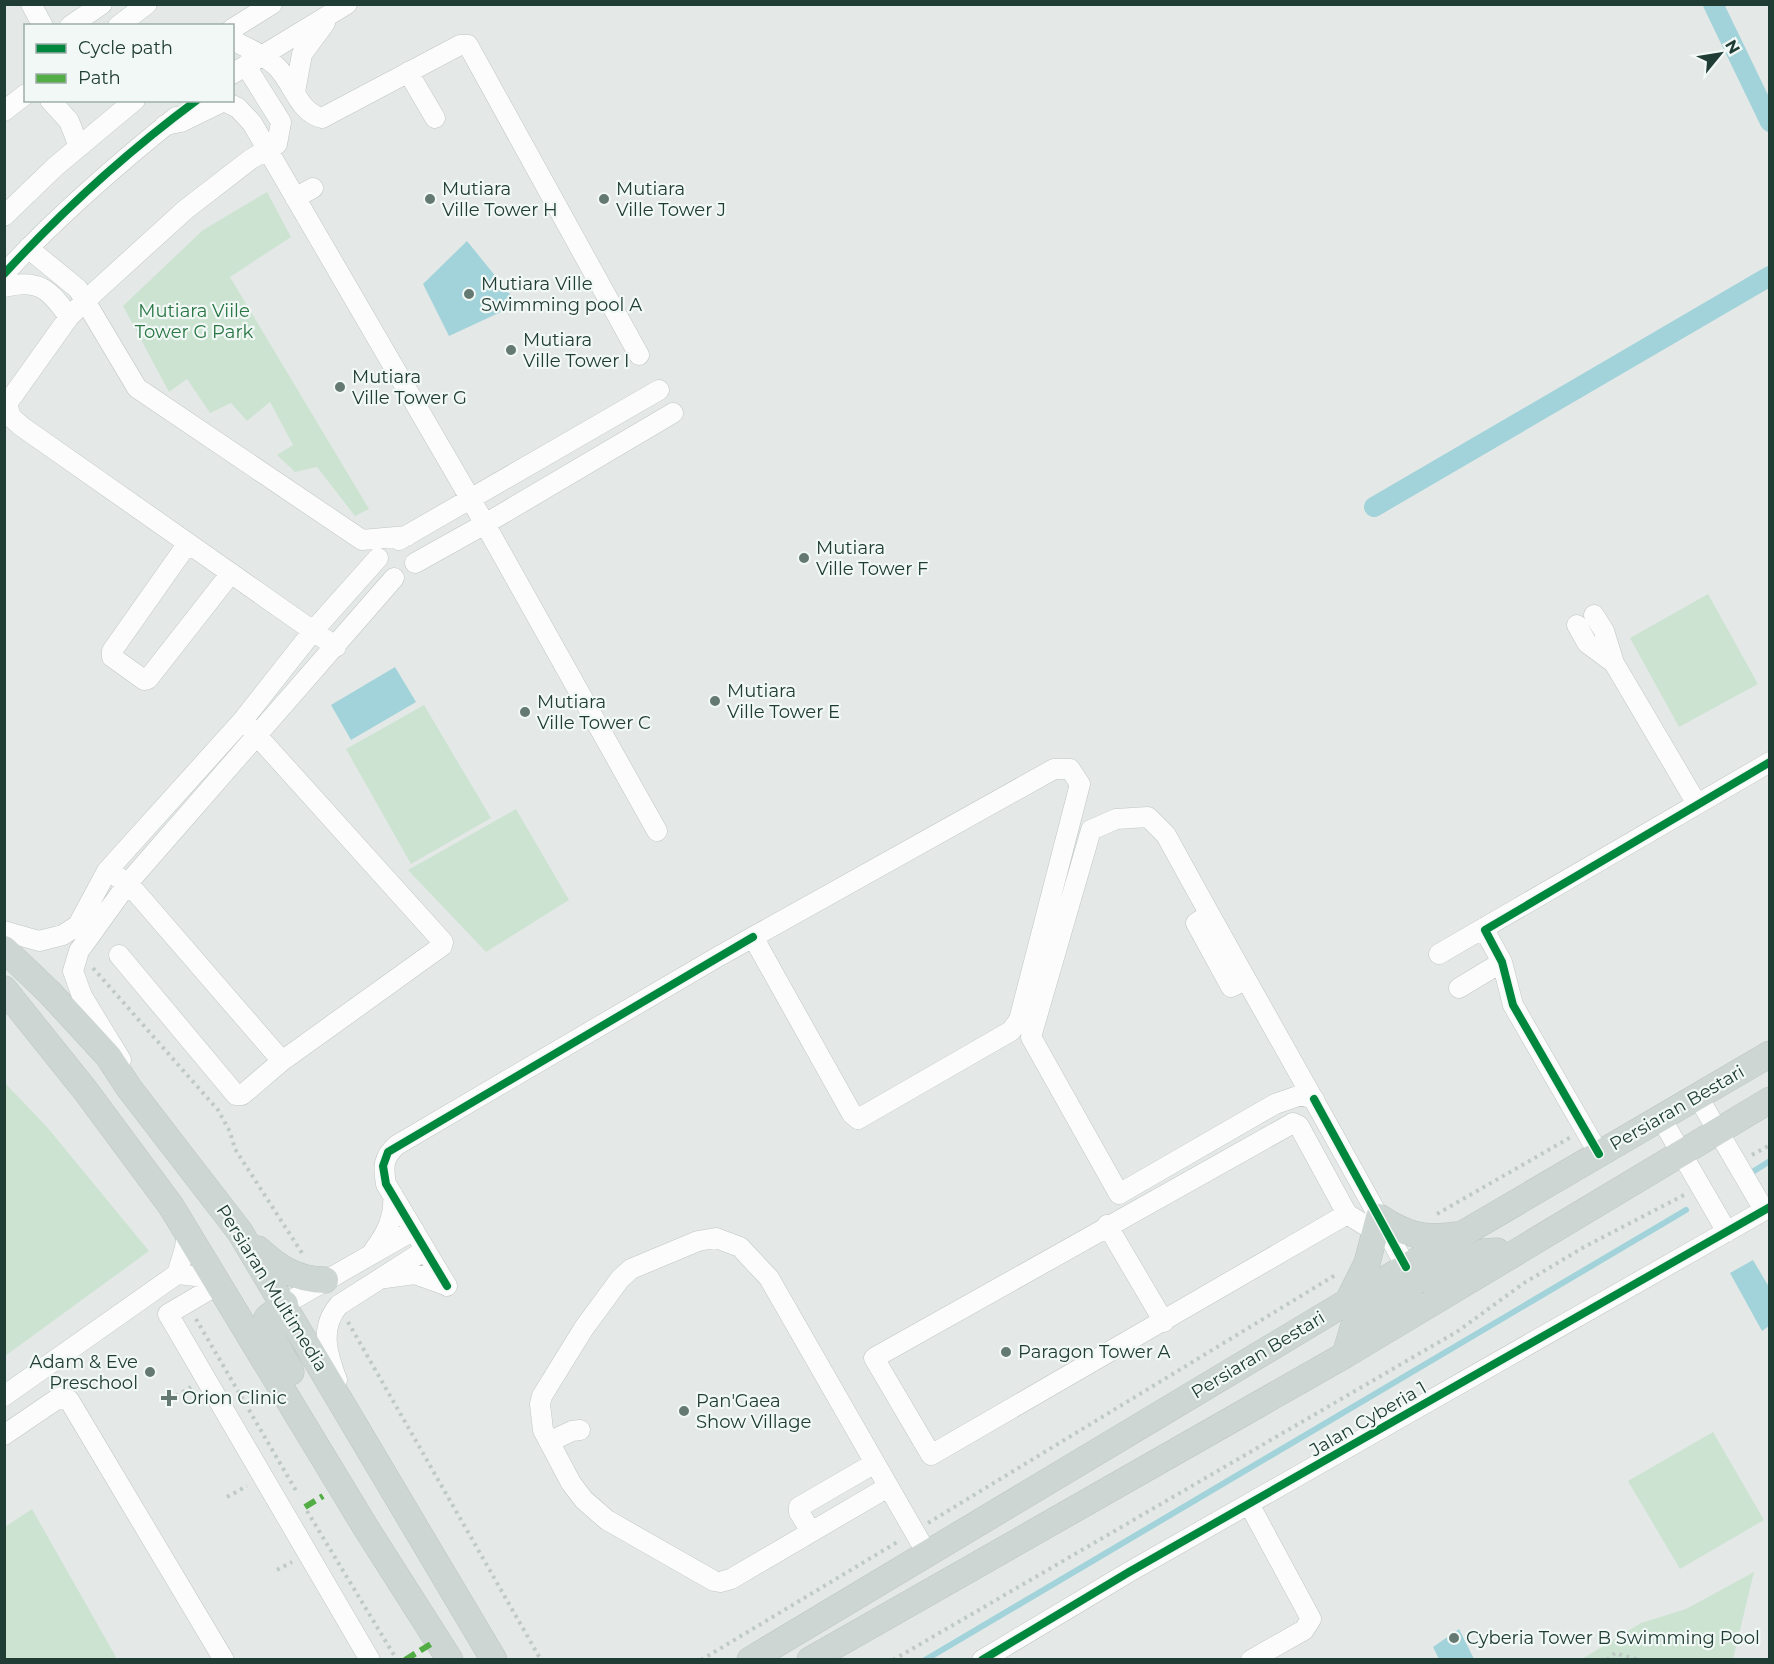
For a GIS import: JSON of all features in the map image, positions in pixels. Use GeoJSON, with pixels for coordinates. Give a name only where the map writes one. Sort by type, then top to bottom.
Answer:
{"type":"FeatureCollection","features":[{"type":"Feature","properties":{"kind":"main road","name":"Persiaran Multimedia"},"geometry":{"type":"LineString","coordinates":[[4,949],[50,992],[108,1056],[129,1088],[240,1232],[285,1304],[494,1659]]}},
{"type":"Feature","properties":{"kind":"main road"},"geometry":{"type":"LineString","coordinates":[[4,989],[138,1158],[187,1230],[450,1659]]}},
{"type":"Feature","properties":{"kind":"main road","name":"Persiaran Bestari"},"geometry":{"type":"LineString","coordinates":[[750,1659],[920,1542],[1348,1301],[1770,1054]]}},
{"type":"Feature","properties":{"kind":"main road"},"geometry":{"type":"LineString","coordinates":[[810,1659],[1346,1355],[1770,1100]]}},
{"type":"Feature","properties":{"kind":"main road"},"geometry":{"type":"LineString","coordinates":[[1348,1301],[1367,1263],[1377,1225],[1425,1238],[1464,1233]]}},
{"type":"Feature","properties":{"kind":"main road"},"geometry":{"type":"LineString","coordinates":[[240,1232],[288,1272],[309,1280],[325,1280]]}},
{"type":"Feature","properties":{"kind":"main road"},"geometry":{"type":"LineString","coordinates":[[1406,1267],[1424,1279],[1432,1280],[1484,1252],[1491,1250],[1511,1255]]}},
{"type":"Feature","properties":{"kind":"main road"},"geometry":{"type":"LineString","coordinates":[[1346,1355],[1353,1328],[1405,1298],[1409,1292],[1406,1267]]}},
{"type":"Feature","properties":{"kind":"main road"},"geometry":{"type":"LineString","coordinates":[[285,1304],[267,1318],[267,1328],[303,1394],[311,1417],[312,1437]]}},
{"type":"Feature","properties":{"kind":"main road"},"geometry":{"type":"LineString","coordinates":[[428,1625],[440,1659]]}},
{"type":"Feature","properties":{"kind":"street"},"geometry":{"type":"LineString","coordinates":[[31,4],[42,24]]}},
{"type":"Feature","properties":{"kind":"street"},"geometry":{"type":"LineString","coordinates":[[73,24],[102,4]]}},
{"type":"Feature","properties":{"kind":"street"},"geometry":{"type":"LineString","coordinates":[[121,24],[147,4]]}},
{"type":"Feature","properties":{"kind":"street"},"geometry":{"type":"LineString","coordinates":[[234,28],[272,4]]}},
{"type":"Feature","properties":{"kind":"street"},"geometry":{"type":"LineString","coordinates":[[247,65],[340,9]]}},
{"type":"Feature","properties":{"kind":"street"},"geometry":{"type":"LineString","coordinates":[[295,92],[302,54],[340,9]]}},
{"type":"Feature","properties":{"kind":"street"},"geometry":{"type":"LineString","coordinates":[[234,43],[281,122],[277,144],[185,210],[86,300],[69,317],[7,404],[10,417],[336,646]]}},
{"type":"Feature","properties":{"kind":"street"},"geometry":{"type":"LineString","coordinates":[[247,65],[285,75],[312,116],[322,118],[460,45],[468,45],[639,355]]}},
{"type":"Feature","properties":{"kind":"street"},"geometry":{"type":"LineString","coordinates":[[408,72],[435,118]]}},
{"type":"Feature","properties":{"kind":"street"},"geometry":{"type":"LineString","coordinates":[[4,111],[24,96]]}},
{"type":"Feature","properties":{"kind":"street"},"geometry":{"type":"LineString","coordinates":[[52,102],[69,121],[79,147]]}},
{"type":"Feature","properties":{"kind":"street"},"geometry":{"type":"LineString","coordinates":[[4,216],[79,147],[133,102]]}},
{"type":"Feature","properties":{"kind":"street"},"geometry":{"type":"LineString","coordinates":[[4,274],[112,168],[194,102]]}},
{"type":"Feature","properties":{"kind":"street"},"geometry":{"type":"LineString","coordinates":[[165,125],[181,123],[222,102]]}},
{"type":"Feature","properties":{"kind":"street"},"geometry":{"type":"LineString","coordinates":[[226,102],[238,108],[252,123],[485,524],[657,831]]}},
{"type":"Feature","properties":{"kind":"street"},"geometry":{"type":"LineString","coordinates":[[295,198],[313,188]]}},
{"type":"Feature","properties":{"kind":"street"},"geometry":{"type":"LineString","coordinates":[[28,248],[71,283],[86,300],[137,388],[362,540],[403,538]]}},
{"type":"Feature","properties":{"kind":"street"},"geometry":{"type":"LineString","coordinates":[[4,287],[21,283],[39,286],[55,296],[69,317]]}},
{"type":"Feature","properties":{"kind":"street"},"geometry":{"type":"LineString","coordinates":[[4,931],[39,941],[63,935],[82,918],[107,871],[243,720],[314,631],[378,558],[384,545],[403,538],[659,390]]}},
{"type":"Feature","properties":{"kind":"street"},"geometry":{"type":"LineString","coordinates":[[129,1088],[128,1077],[118,1054],[82,996],[73,971],[79,951],[128,883],[394,578],[410,573],[415,563],[673,413]]}},
{"type":"Feature","properties":{"kind":"street"},"geometry":{"type":"LineString","coordinates":[[403,538],[412,548],[415,563]]}},
{"type":"Feature","properties":{"kind":"street"},"geometry":{"type":"LineString","coordinates":[[188,543],[111,651],[112,657],[128,669],[144,680],[151,677],[231,573]]}},
{"type":"Feature","properties":{"kind":"street"},"geometry":{"type":"LineString","coordinates":[[378,558],[384,572],[394,578]]}},
{"type":"Feature","properties":{"kind":"street"},"geometry":{"type":"LineString","coordinates":[[1594,615],[1604,631],[1614,663],[1697,804]]}},
{"type":"Feature","properties":{"kind":"street"},"geometry":{"type":"LineString","coordinates":[[1577,625],[1587,643],[1614,663]]}},
{"type":"Feature","properties":{"kind":"street"},"geometry":{"type":"LineString","coordinates":[[119,955],[236,1095],[242,1095],[282,1061],[442,946],[443,942],[243,720]]}},
{"type":"Feature","properties":{"kind":"street"},"geometry":{"type":"LineString","coordinates":[[1439,954],[1770,762]]}},
{"type":"Feature","properties":{"kind":"street"},"geometry":{"type":"LineString","coordinates":[[372,1283],[389,1276],[416,1275],[446,1285],[386,1184],[383,1166],[388,1152],[397,1145],[753,937],[1054,769],[1070,769],[1080,784],[1019,1020],[1011,1031],[858,1119],[852,1114],[753,937]]}},
{"type":"Feature","properties":{"kind":"street"},"geometry":{"type":"LineString","coordinates":[[1314,1098],[1301,1095],[1275,1104],[1119,1194],[1030,1038],[1091,830],[1116,819],[1148,817],[1166,836],[1209,915],[1314,1098],[1349,1162],[1377,1225],[1406,1267]]}},
{"type":"Feature","properties":{"kind":"street"},"geometry":{"type":"LineString","coordinates":[[107,871],[128,883],[282,1061]]}},
{"type":"Feature","properties":{"kind":"street"},"geometry":{"type":"LineString","coordinates":[[1487,926],[1486,933],[1502,962],[1514,1005],[1599,1154]]}},
{"type":"Feature","properties":{"kind":"street"},"geometry":{"type":"LineString","coordinates":[[1459,988],[1502,962]]}},
{"type":"Feature","properties":{"kind":"street"},"geometry":{"type":"LineString","coordinates":[[1698,1097],[1767,1209]]}},
{"type":"Feature","properties":{"kind":"street"},"geometry":{"type":"LineString","coordinates":[[1661,1118],[1727,1232]]}},
{"type":"Feature","properties":{"kind":"street"},"geometry":{"type":"LineString","coordinates":[[1347,1214],[931,1455],[874,1358],[1107,1225],[1293,1123],[1299,1126],[1347,1214],[1377,1225]]}},
{"type":"Feature","properties":{"kind":"street"},"geometry":{"type":"LineString","coordinates":[[1327,1175],[1349,1162]]}},
{"type":"Feature","properties":{"kind":"street"},"geometry":{"type":"LineString","coordinates":[[364,1257],[381,1240],[387,1230],[394,1206],[393,1195]]}},
{"type":"Feature","properties":{"kind":"street","name":"Jalan Cyberia 1"},"geometry":{"type":"LineString","coordinates":[[982,1659],[1767,1209]]}},
{"type":"Feature","properties":{"kind":"street"},"geometry":{"type":"LineString","coordinates":[[1107,1225],[1164,1322]]}},
{"type":"Feature","properties":{"kind":"street"},"geometry":{"type":"LineString","coordinates":[[4,1396],[109,1320],[172,1278],[185,1248],[187,1230]]}},
{"type":"Feature","properties":{"kind":"street"},"geometry":{"type":"LineString","coordinates":[[285,1304],[414,1230]]}},
{"type":"Feature","properties":{"kind":"street"},"geometry":{"type":"LineString","coordinates":[[888,1487],[731,1579],[714,1581],[607,1521],[584,1500],[549,1442],[540,1417],[542,1396],[584,1328],[620,1279],[632,1269],[698,1241],[716,1238],[740,1246],[769,1278],[920,1542]]}},
{"type":"Feature","properties":{"kind":"street"},"geometry":{"type":"LineString","coordinates":[[346,1407],[330,1363],[325,1334],[330,1316],[339,1305],[425,1250]]}},
{"type":"Feature","properties":{"kind":"street"},"geometry":{"type":"LineString","coordinates":[[172,1278],[217,1281]]}},
{"type":"Feature","properties":{"kind":"street"},"geometry":{"type":"LineString","coordinates":[[217,1281],[188,1303],[168,1314],[370,1659]]}},
{"type":"Feature","properties":{"kind":"street"},"geometry":{"type":"LineString","coordinates":[[4,1435],[60,1397],[69,1400],[224,1659]]}},
{"type":"Feature","properties":{"kind":"street"},"geometry":{"type":"LineString","coordinates":[[549,1442],[572,1431],[580,1430]]}},
{"type":"Feature","properties":{"kind":"street"},"geometry":{"type":"LineString","coordinates":[[811,1532],[800,1512],[800,1507],[875,1463]]}},
{"type":"Feature","properties":{"kind":"street"},"geometry":{"type":"LineString","coordinates":[[1249,1504],[1311,1619],[1304,1630],[1251,1659]]}},
{"type":"Feature","properties":{"kind":"path"},"geometry":{"type":"LineString","coordinates":[[79,951],[218,1110],[235,1149],[277,1216],[298,1249],[325,1280]]}},
{"type":"Feature","properties":{"kind":"path"},"geometry":{"type":"LineString","coordinates":[[1411,1234],[1418,1225],[1584,1129]]}},
{"type":"Feature","properties":{"kind":"path"},"geometry":{"type":"LineString","coordinates":[[893,1659],[1458,1331],[1524,1282],[1584,1247],[1639,1220],[1701,1185]]}},
{"type":"Feature","properties":{"kind":"path"},"geometry":{"type":"LineString","coordinates":[[701,1659],[920,1542],[1353,1265],[1367,1263]]}},
{"type":"Feature","properties":{"kind":"path"},"geometry":{"type":"LineString","coordinates":[[188,1303],[299,1497]]}},
{"type":"Feature","properties":{"kind":"path"},"geometry":{"type":"LineString","coordinates":[[339,1305],[541,1659]]}},
{"type":"Feature","properties":{"kind":"path"},"geometry":{"type":"LineString","coordinates":[[305,1507],[397,1659]]}},
{"type":"Feature","properties":{"kind":"path"},"geometry":{"type":"LineString","coordinates":[[1607,1659],[1616,1653],[1640,1659]]}},
{"type":"Feature","properties":{"kind":"green space","name":"Mutiara Viile Tower G Park"},"geometry":{"type":"Polygon","coordinates":[[[267,192],[291,237],[230,277],[369,509],[355,516],[317,467],[295,472],[277,455],[293,445],[270,402],[247,421],[231,403],[210,413],[187,379],[169,392],[123,306],[203,230],[267,192]]]}},
{"type":"Feature","properties":{"kind":"green space"},"geometry":{"type":"Polygon","coordinates":[[[1708,594],[1758,684],[1679,727],[1630,638],[1708,594]]]}},
{"type":"Feature","properties":{"kind":"green space"},"geometry":{"type":"Polygon","coordinates":[[[424,705],[491,818],[411,864],[346,749],[424,705]]]}},
{"type":"Feature","properties":{"kind":"green space"},"geometry":{"type":"Polygon","coordinates":[[[516,809],[569,900],[486,952],[408,870],[516,809]]]}},
{"type":"Feature","properties":{"kind":"green space"},"geometry":{"type":"Polygon","coordinates":[[[5,1083],[47,1127],[149,1251],[5,1356],[5,1083]]]}},
{"type":"Feature","properties":{"kind":"green space"},"geometry":{"type":"Polygon","coordinates":[[[1713,1432],[1764,1520],[1680,1569],[1628,1481],[1713,1432]]]}},
{"type":"Feature","properties":{"kind":"green space"},"geometry":{"type":"Polygon","coordinates":[[[32,1509],[116,1657],[113,1659],[5,1659],[5,1527],[32,1509]]]}},
{"type":"Feature","properties":{"kind":"green space"},"geometry":{"type":"Polygon","coordinates":[[[1754,1572],[1733,1659],[1582,1659],[1641,1623],[1686,1609],[1754,1572]]]}},
{"type":"Feature","properties":{"kind":"water","name":"Mutiara Ville Swimming pool A"},"geometry":{"type":"Polygon","coordinates":[[[467,241],[518,304],[449,336],[423,284],[467,241]]]}},
{"type":"Feature","properties":{"kind":"water"},"geometry":{"type":"Polygon","coordinates":[[[395,667],[416,702],[351,740],[331,705],[395,667]]]}},
{"type":"Feature","properties":{"kind":"water"},"geometry":{"type":"Polygon","coordinates":[[[1753,1260],[1769,1287],[1769,1326],[1762,1331],[1730,1273],[1753,1260]]]}},
{"type":"Feature","properties":{"kind":"water","name":"Cyberia Tower B Swimming Pool"},"geometry":{"type":"Polygon","coordinates":[[[1459,1629],[1474,1659],[1439,1659],[1433,1647],[1459,1629]]]}},
{"type":"Feature","properties":{"kind":"waterway"},"geometry":{"type":"LineString","coordinates":[[1713,4],[1770,122]]}},
{"type":"Feature","properties":{"kind":"waterway"},"geometry":{"type":"LineString","coordinates":[[1374,507],[1770,276]]}},
{"type":"Feature","properties":{"kind":"waterway"},"geometry":{"type":"LineString","coordinates":[[1754,1171],[1770,1161]]}},
{"type":"Feature","properties":{"kind":"waterway"},"geometry":{"type":"LineString","coordinates":[[925,1660],[1686,1210]]}},
{"type":"Feature","properties":{"kind":"marked path"},"geometry":{"type":"LineString","coordinates":[[305,1507],[323,1496]]}},
{"type":"Feature","properties":{"kind":"marked path"},"geometry":{"type":"LineString","coordinates":[[405,1660],[434,1642]]}},
{"type":"Feature","properties":{"kind":"cycle path"},"geometry":{"type":"LineString","coordinates":[[4,274],[96,182],[194,102]]}},
{"type":"Feature","properties":{"kind":"cycle path"},"geometry":{"type":"LineString","coordinates":[[1599,1154],[1513,1005],[1502,962],[1485,930],[1770,762]]}},
{"type":"Feature","properties":{"kind":"cycle path"},"geometry":{"type":"LineString","coordinates":[[447,1286],[386,1184],[383,1166],[388,1152],[753,937]]}},
{"type":"Feature","properties":{"kind":"cycle path"},"geometry":{"type":"LineString","coordinates":[[1314,1099],[1406,1267]]}},
{"type":"Feature","properties":{"kind":"cycle path"},"geometry":{"type":"LineString","coordinates":[[982,1660],[1129,1572],[1770,1207]]}},
{"type":"Feature","properties":{"kind":"place","name":"Mutiara Ville Tower H"},"geometry":{"type":"Point","coordinates":[430,199]}},
{"type":"Feature","properties":{"kind":"place","name":"Mutiara Ville Tower J"},"geometry":{"type":"Point","coordinates":[604,199]}},
{"type":"Feature","properties":{"kind":"place","name":"Mutiara Ville Swimming pool A"},"geometry":{"type":"Point","coordinates":[469,294]}},
{"type":"Feature","properties":{"kind":"place","name":"Mutiara Ville Tower I"},"geometry":{"type":"Point","coordinates":[511,350]}},
{"type":"Feature","properties":{"kind":"place","name":"Mutiara Ville Tower G"},"geometry":{"type":"Point","coordinates":[340,387]}},
{"type":"Feature","properties":{"kind":"place","name":"Mutiara Ville Tower F"},"geometry":{"type":"Point","coordinates":[804,558]}},
{"type":"Feature","properties":{"kind":"place","name":"Mutiara Ville Tower E"},"geometry":{"type":"Point","coordinates":[715,701]}},
{"type":"Feature","properties":{"kind":"place","name":"Mutiara Ville Tower C"},"geometry":{"type":"Point","coordinates":[525,712]}},
{"type":"Feature","properties":{"kind":"place","name":"Paragon Tower A"},"geometry":{"type":"Point","coordinates":[1006,1352]}},
{"type":"Feature","properties":{"kind":"place","name":"Adam & Eve Preschool"},"geometry":{"type":"Point","coordinates":[150,1372]}},
{"type":"Feature","properties":{"kind":"place","name":"Orion Clinic"},"geometry":{"type":"Point","coordinates":[169,1398]}},
{"type":"Feature","properties":{"kind":"place","name":"Pan'Gaea Show Village"},"geometry":{"type":"Point","coordinates":[684,1411]}},
{"type":"Feature","properties":{"kind":"place","name":"Cyberia Tower B Swimming Pool"},"geometry":{"type":"Point","coordinates":[1454,1638]}}]}
